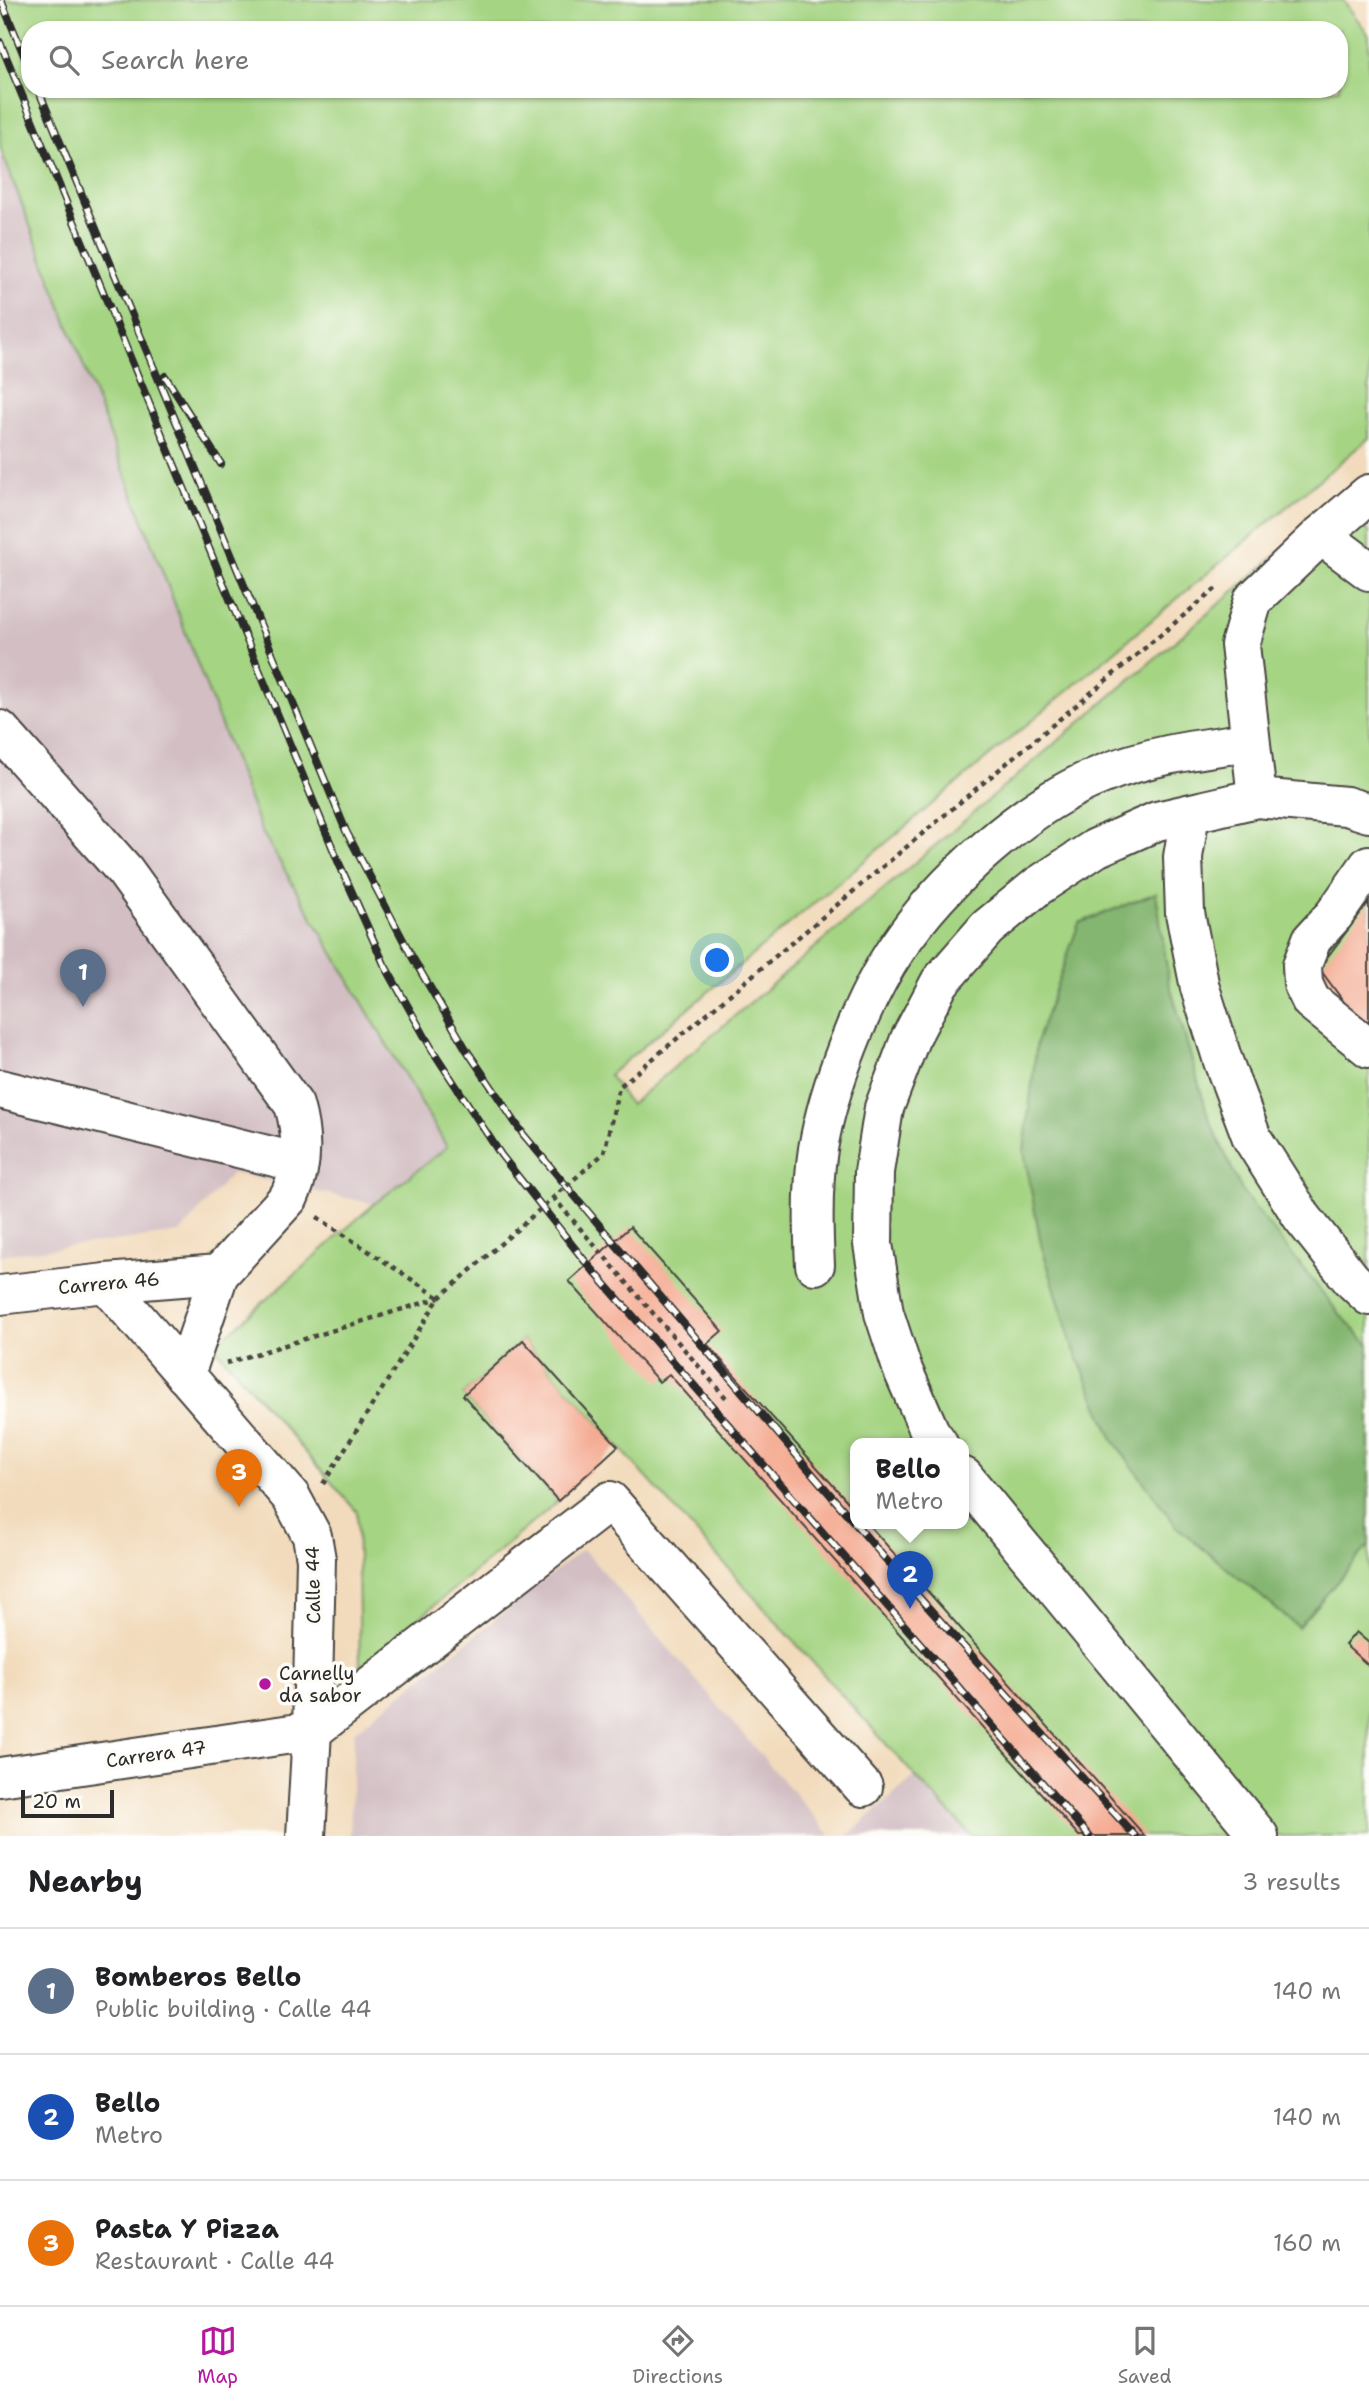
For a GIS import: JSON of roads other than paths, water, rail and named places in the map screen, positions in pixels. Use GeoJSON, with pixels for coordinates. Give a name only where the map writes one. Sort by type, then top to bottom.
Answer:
{"type":"FeatureCollection","features":[{"type":"Feature","properties":{"kind":"street"},"geometry":{"type":"LineString","coordinates":[[1257,798],[1240,645],[1253,600],[1321,535],[1369,494]]}},
{"type":"Feature","properties":{"kind":"street"},"geometry":{"type":"LineString","coordinates":[[1321,535],[1369,571]]}},
{"type":"Feature","properties":{"kind":"street"},"geometry":{"type":"LineString","coordinates":[[0,730],[125,871],[294,1105],[301,1134],[294,1180],[219,1274],[186,1375]]}},
{"type":"Feature","properties":{"kind":"street"},"geometry":{"type":"LineString","coordinates":[[815,1265],[813,1222],[818,1149],[835,1082],[865,1008],[897,948],[934,902],[993,842],[1042,807],[1099,775],[1160,755],[1250,742]]}},
{"type":"Feature","properties":{"kind":"street"},"geometry":{"type":"LineString","coordinates":[[934,1438],[902,1368],[884,1313],[873,1244],[874,1172],[884,1108],[910,1039],[940,982],[987,928],[1038,886],[1096,848],[1157,821],[1257,798],[1346,806],[1369,813]]}},
{"type":"Feature","properties":{"kind":"street"},"geometry":{"type":"LineString","coordinates":[[1190,814],[1183,857],[1185,913],[1200,988],[1223,1061],[1252,1138],[1302,1217],[1351,1279],[1369,1296]]}},
{"type":"Feature","properties":{"kind":"street"},"geometry":{"type":"LineString","coordinates":[[1369,865],[1334,915],[1312,939],[1303,965],[1303,984],[1311,1001],[1369,1048]]}},
{"type":"Feature","properties":{"kind":"street"},"geometry":{"type":"LineString","coordinates":[[0,1089],[294,1180]]}},
{"type":"Feature","properties":{"kind":"street","name":"Carrera 46"},"geometry":{"type":"LineString","coordinates":[[0,1295],[219,1274]]}},
{"type":"Feature","properties":{"kind":"street","name":"Calle 44"},"geometry":{"type":"LineString","coordinates":[[106,1283],[291,1497],[312,1536],[316,1559],[312,1731],[306,1836]]}},
{"type":"Feature","properties":{"kind":"street"},"geometry":{"type":"LineString","coordinates":[[969,1483],[1259,1836]]}},
{"type":"Feature","properties":{"kind":"street"},"geometry":{"type":"LineString","coordinates":[[312,1731],[610,1501],[863,1787]]}},
{"type":"Feature","properties":{"kind":"street","name":"Carrera 47"},"geometry":{"type":"LineString","coordinates":[[0,1777],[312,1731]]}},
{"type":"Feature","properties":{"kind":"railway"},"geometry":{"type":"LineString","coordinates":[[1,0],[21,48]]}},
{"type":"Feature","properties":{"kind":"railway"},"geometry":{"type":"LineString","coordinates":[[0,42],[21,93]]}},
{"type":"Feature","properties":{"kind":"railway"},"geometry":{"type":"LineString","coordinates":[[23,98],[338,861],[384,964],[433,1051],[501,1155],[584,1260],[1089,1836]]}},
{"type":"Feature","properties":{"kind":"railway"},"geometry":{"type":"LineString","coordinates":[[42,98],[346,831],[411,955],[466,1049],[523,1134],[850,1518]]}},
{"type":"Feature","properties":{"kind":"railway"},"geometry":{"type":"LineString","coordinates":[[165,376],[221,464]]}},
{"type":"Feature","properties":{"kind":"railway"},"geometry":{"type":"LineString","coordinates":[[860,1529],[1135,1836]]}},
{"type":"Feature","properties":{"kind":"place","name":"Bomberos Bello"},"geometry":{"type":"Point","coordinates":[83,1007]}},
{"type":"Feature","properties":{"kind":"place","name":"Pasta Y Pizza"},"geometry":{"type":"Point","coordinates":[239,1507]}},
{"type":"Feature","properties":{"kind":"place","name":"Bello"},"geometry":{"type":"Point","coordinates":[910,1609]}},
{"type":"Feature","properties":{"kind":"place","name":"Carnelly da sabor"},"geometry":{"type":"Point","coordinates":[265,1684]}}]}
